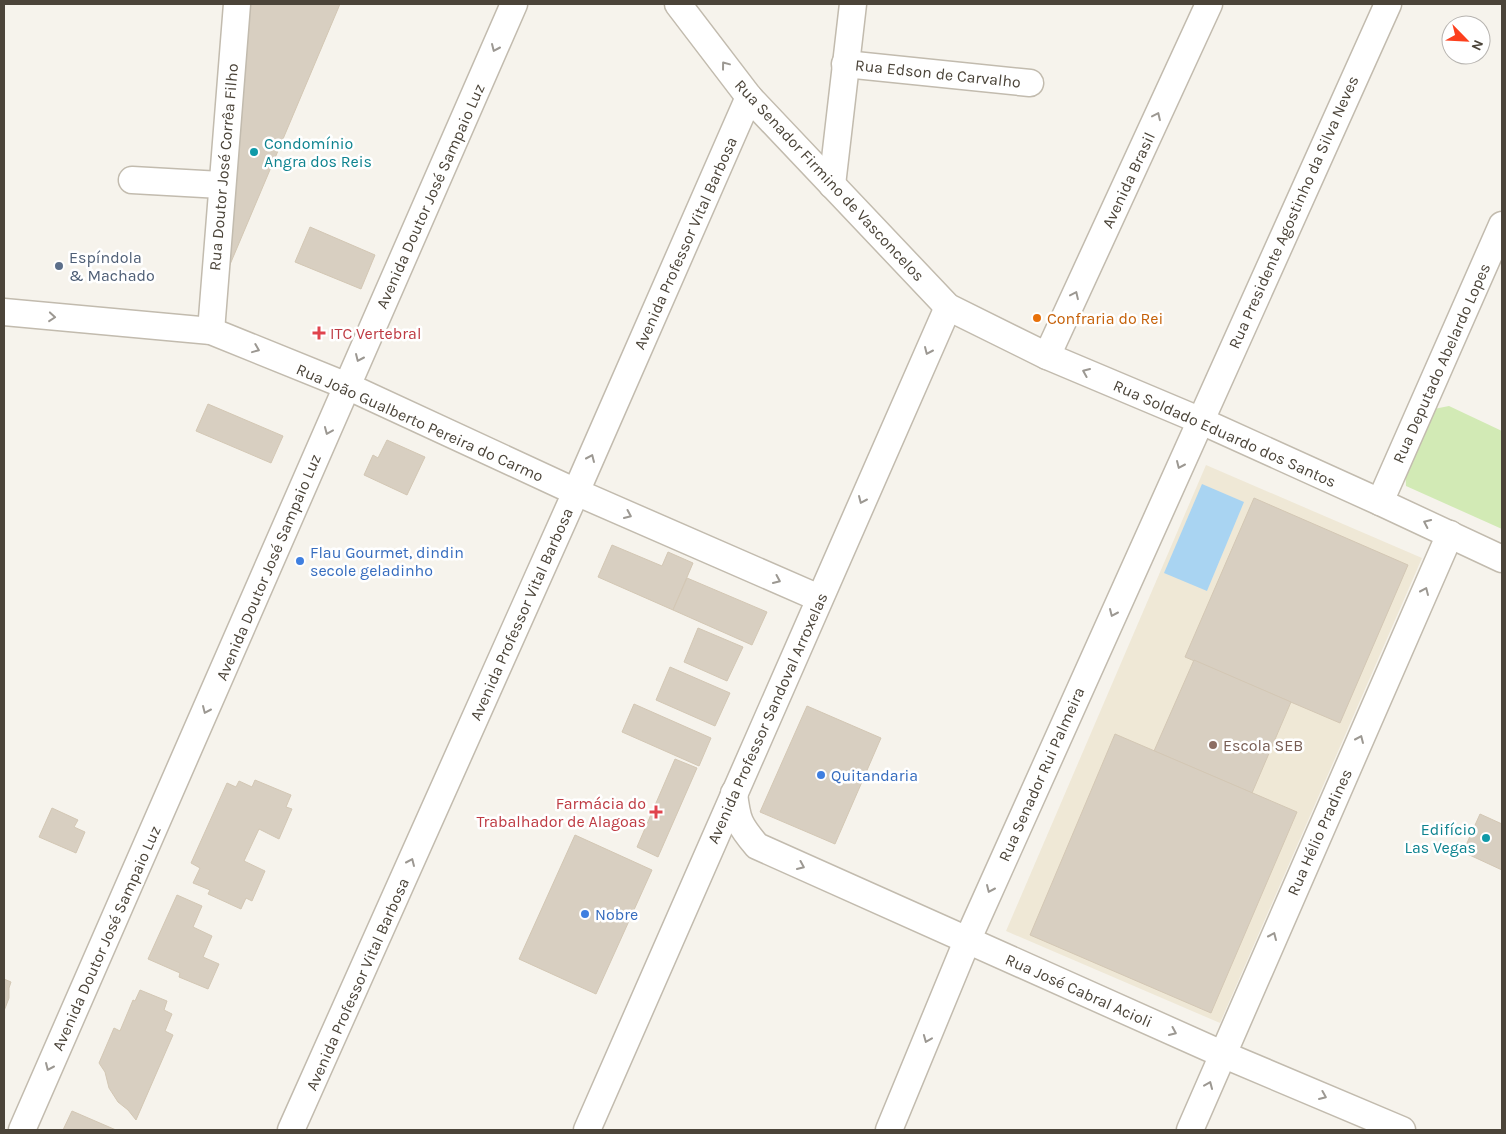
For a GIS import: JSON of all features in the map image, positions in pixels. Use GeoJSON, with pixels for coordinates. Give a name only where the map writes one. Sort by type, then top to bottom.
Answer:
{"type":"FeatureCollection","features":[{"type":"Feature","properties":{"kind":"street","name":"Rua Doutor José Corrêa Filho"},"geometry":{"type":"LineString","coordinates":[[210,331],[237,4]]}},
{"type":"Feature","properties":{"kind":"street","name":"Avenida Doutor José Sampaio Luz"},"geometry":{"type":"LineString","coordinates":[[22,1130],[514,4]]}},
{"type":"Feature","properties":{"kind":"street","name":"Rua Senador Firmino de Vasconcelos"},"geometry":{"type":"LineString","coordinates":[[678,4],[749,97],[948,307]]}},
{"type":"Feature","properties":{"kind":"street"},"geometry":{"type":"LineString","coordinates":[[832,185],[853,4]]}},
{"type":"Feature","properties":{"kind":"street","name":"Avenida Brasil"},"geometry":{"type":"LineString","coordinates":[[1047,356],[1209,4]]}},
{"type":"Feature","properties":{"kind":"street","name":"Rua Presidente Agostinho da Silva Neves"},"geometry":{"type":"LineString","coordinates":[[1199,420],[1388,4]]}},
{"type":"Feature","properties":{"kind":"street","name":"Rua Edson de Carvalho"},"geometry":{"type":"LineString","coordinates":[[845,64],[1030,83]]}},
{"type":"Feature","properties":{"kind":"street","name":"Avenida Professor Vital Barbosa"},"geometry":{"type":"LineString","coordinates":[[291,1130],[576,492],[749,97]]}},
{"type":"Feature","properties":{"kind":"street"},"geometry":{"type":"LineString","coordinates":[[132,180],[221,185]]}},
{"type":"Feature","properties":{"kind":"street","name":"Rua Deputado Abelardo Lopes"},"geometry":{"type":"LineString","coordinates":[[1380,502],[1502,225]]}},
{"type":"Feature","properties":{"kind":"street","name":"Rua Soldado Eduardo dos Santos"},"geometry":{"type":"LineString","coordinates":[[948,307],[1047,356],[1199,420],[1502,559]]}},
{"type":"Feature","properties":{"kind":"street","name":"Avenida Professor Sandoval Arroxelas"},"geometry":{"type":"LineString","coordinates":[[587,1130],[948,307]]}},
{"type":"Feature","properties":{"kind":"street","name":"Rua João Gualberto Pereira do Carmo"},"geometry":{"type":"LineString","coordinates":[[4,312],[210,331],[347,386],[576,492],[819,598]]}},
{"type":"Feature","properties":{"kind":"street","name":"Rua Senador Rui Palmeira"},"geometry":{"type":"LineString","coordinates":[[889,1130],[967,941],[1199,420]]}},
{"type":"Feature","properties":{"kind":"street","name":"Rua Hélio Pradines"},"geometry":{"type":"LineString","coordinates":[[1190,1130],[1450,534]]}},
{"type":"Feature","properties":{"kind":"street","name":"Rua José Cabral Acioli"},"geometry":{"type":"LineString","coordinates":[[734,793],[736,816],[742,829],[757,846],[1222,1054],[1402,1130]]}},
{"type":"Feature","properties":{"kind":"street","name":"Rua José Cabral Acioli"},"geometry":{"type":"LineString","coordinates":[[700,870],[724,851],[740,846],[757,846]]}},
{"type":"Feature","properties":{"kind":"shaded area","name":"Escola SEB"},"geometry":{"type":"Polygon","coordinates":[[[1206,465],[1422,558],[1220,1023],[1006,931],[1206,465]]]}},
{"type":"Feature","properties":{"kind":"green space"},"geometry":{"type":"Polygon","coordinates":[[[1449,406],[1502,431],[1502,529],[1406,486],[1405,465],[1429,410],[1449,406]]]}},
{"type":"Feature","properties":{"kind":"water"},"geometry":{"type":"Polygon","coordinates":[[[1202,484],[1244,502],[1207,591],[1164,573],[1202,484]]]}},
{"type":"Feature","properties":{"kind":"building","name":"Condomínio Angra dos Reis"},"geometry":{"type":"Polygon","coordinates":[[[245,4],[340,4],[215,300],[245,4]]]}},
{"type":"Feature","properties":{"kind":"building"},"geometry":{"type":"Polygon","coordinates":[[[310,227],[375,255],[361,289],[295,262],[310,227]]]}},
{"type":"Feature","properties":{"kind":"building"},"geometry":{"type":"Polygon","coordinates":[[[208,404],[283,436],[271,463],[196,431],[208,404]]]}},
{"type":"Feature","properties":{"kind":"building"},"geometry":{"type":"Polygon","coordinates":[[[387,440],[425,457],[407,495],[364,475],[373,455],[378,458],[387,440]]]}},
{"type":"Feature","properties":{"kind":"building"},"geometry":{"type":"Polygon","coordinates":[[[1254,498],[1408,565],[1340,723],[1185,657],[1254,498]]]}},
{"type":"Feature","properties":{"kind":"building"},"geometry":{"type":"Polygon","coordinates":[[[612,545],[662,566],[668,552],[693,563],[673,610],[598,577],[612,545]]]}},
{"type":"Feature","properties":{"kind":"building"},"geometry":{"type":"Polygon","coordinates":[[[687,578],[767,612],[752,645],[673,610],[687,578]]]}},
{"type":"Feature","properties":{"kind":"building"},"geometry":{"type":"Polygon","coordinates":[[[698,628],[743,647],[727,681],[684,662],[698,628]]]}},
{"type":"Feature","properties":{"kind":"building"},"geometry":{"type":"Polygon","coordinates":[[[1194,660],[1291,702],[1252,793],[1154,751],[1194,660]]]}},
{"type":"Feature","properties":{"kind":"building"},"geometry":{"type":"Polygon","coordinates":[[[670,667],[730,693],[715,726],[656,700],[670,667]]]}},
{"type":"Feature","properties":{"kind":"building"},"geometry":{"type":"Polygon","coordinates":[[[634,704],[711,738],[699,766],[622,732],[634,704]]]}},
{"type":"Feature","properties":{"kind":"building","name":"Quitandaria"},"geometry":{"type":"Polygon","coordinates":[[[807,706],[881,738],[835,844],[760,812],[807,706]]]}},
{"type":"Feature","properties":{"kind":"building"},"geometry":{"type":"Polygon","coordinates":[[[1115,734],[1297,812],[1211,1013],[1030,935],[1115,734]]]}},
{"type":"Feature","properties":{"kind":"building"},"geometry":{"type":"Polygon","coordinates":[[[675,759],[697,768],[658,857],[637,847],[675,759]]]}},
{"type":"Feature","properties":{"kind":"building"},"geometry":{"type":"Polygon","coordinates":[[[255,780],[291,795],[286,807],[292,809],[279,839],[259,829],[244,861],[265,871],[252,901],[246,898],[241,909],[208,894],[210,890],[193,883],[200,868],[191,863],[227,783],[236,787],[239,781],[252,787],[255,780]]]}},
{"type":"Feature","properties":{"kind":"building"},"geometry":{"type":"Polygon","coordinates":[[[52,808],[78,820],[74,827],[85,832],[76,853],[39,837],[52,808]]]}},
{"type":"Feature","properties":{"kind":"building","name":"Edifício Las Vegas"},"geometry":{"type":"Polygon","coordinates":[[[1480,814],[1502,824],[1502,870],[1463,852],[1480,814]]]}},
{"type":"Feature","properties":{"kind":"building","name":"Nobre"},"geometry":{"type":"Polygon","coordinates":[[[575,835],[652,870],[596,994],[519,959],[575,835]]]}},
{"type":"Feature","properties":{"kind":"building"},"geometry":{"type":"Polygon","coordinates":[[[177,895],[202,906],[193,927],[212,936],[203,957],[219,964],[208,989],[179,977],[180,973],[148,959],[177,895]]]}},
{"type":"Feature","properties":{"kind":"building"},"geometry":{"type":"Polygon","coordinates":[[[4,979],[11,982],[9,998],[4,1011],[4,979]]]}},
{"type":"Feature","properties":{"kind":"building"},"geometry":{"type":"Polygon","coordinates":[[[140,990],[167,1001],[164,1010],[172,1014],[165,1031],[173,1035],[136,1120],[118,1102],[109,1088],[105,1072],[99,1063],[114,1028],[120,1031],[133,1000],[135,1001],[140,990]]]}},
{"type":"Feature","properties":{"kind":"building"},"geometry":{"type":"Polygon","coordinates":[[[72,1111],[116,1130],[63,1130],[72,1111]]]}},
{"type":"Feature","properties":{"kind":"place","name":"Condomínio Angra dos Reis"},"geometry":{"type":"Point","coordinates":[254,152]}},
{"type":"Feature","properties":{"kind":"place","name":"Espíndola & Machado"},"geometry":{"type":"Point","coordinates":[59,266]}},
{"type":"Feature","properties":{"kind":"place","name":"Confraria do Rei"},"geometry":{"type":"Point","coordinates":[1037,318]}},
{"type":"Feature","properties":{"kind":"place","name":"ITC Vertebral"},"geometry":{"type":"Point","coordinates":[319,333]}},
{"type":"Feature","properties":{"kind":"place","name":"Flau Gourmet, dindin secole geladinho"},"geometry":{"type":"Point","coordinates":[300,561]}},
{"type":"Feature","properties":{"kind":"place","name":"Escola SEB"},"geometry":{"type":"Point","coordinates":[1213,745]}},
{"type":"Feature","properties":{"kind":"place","name":"Quitandaria"},"geometry":{"type":"Point","coordinates":[821,775]}},
{"type":"Feature","properties":{"kind":"place","name":"Farmácia do Trabalhador de Alagoas"},"geometry":{"type":"Point","coordinates":[656,812]}},
{"type":"Feature","properties":{"kind":"place","name":"Edifício Las Vegas"},"geometry":{"type":"Point","coordinates":[1486,838]}},
{"type":"Feature","properties":{"kind":"place","name":"Nobre"},"geometry":{"type":"Point","coordinates":[585,914]}}]}
